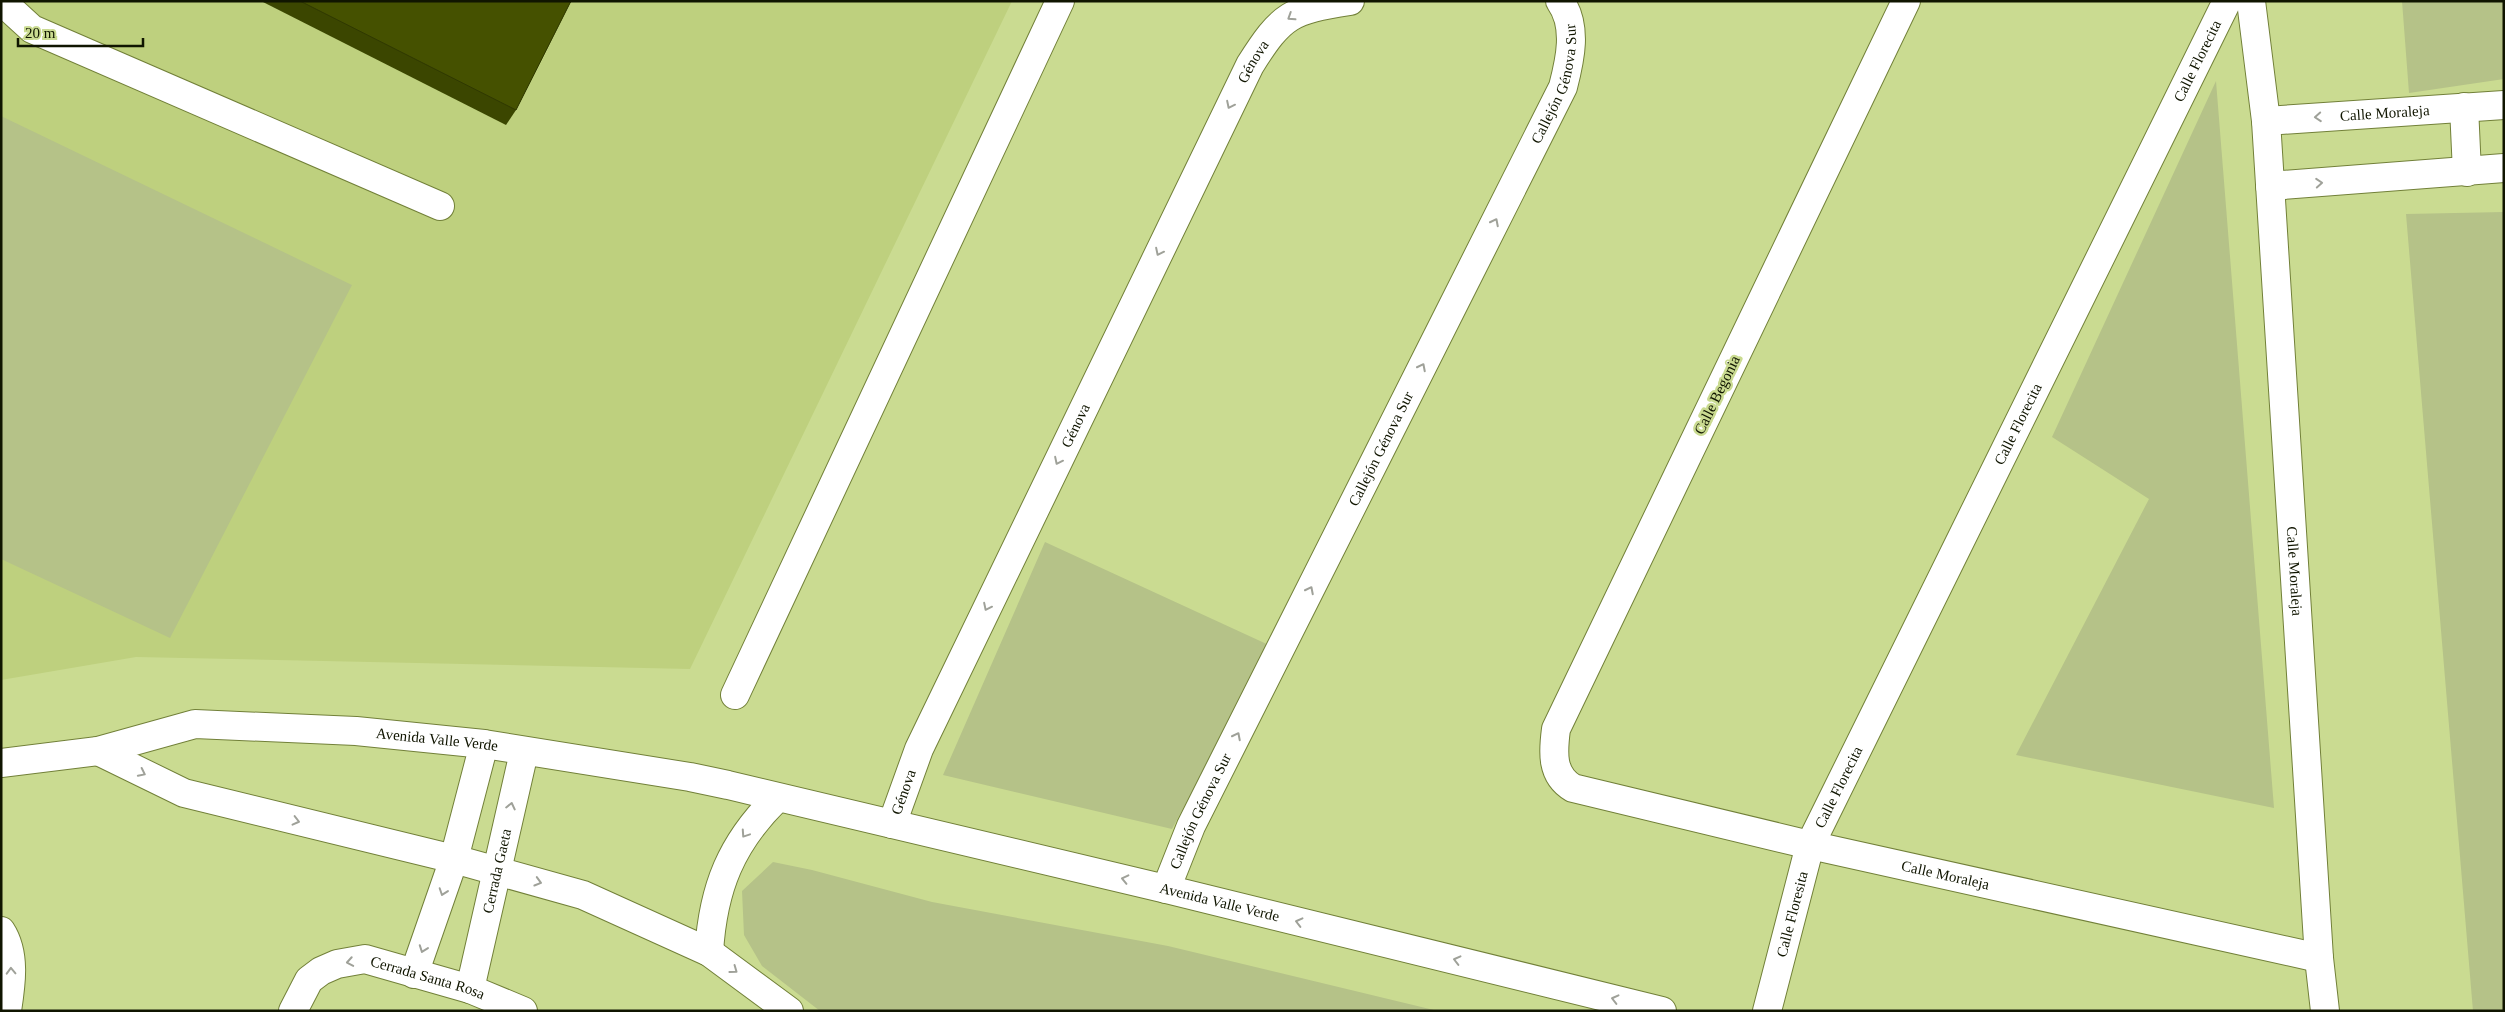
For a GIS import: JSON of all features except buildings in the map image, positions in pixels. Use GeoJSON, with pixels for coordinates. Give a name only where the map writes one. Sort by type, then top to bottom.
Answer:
{"type":"FeatureCollection","features":[{"type":"Feature","properties":{"kind":"street"},"geometry":{"type":"LineString","coordinates":[[6,1],[9,8],[32,28],[440,206]]}},
{"type":"Feature","properties":{"kind":"street","name":"Génova"},"geometry":{"type":"LineString","coordinates":[[892,824],[919,749],[1250,65],[1270,32],[1293,14],[1310,7],[1350,1]]}},
{"type":"Feature","properties":{"kind":"street","name":"Calle Begonia"},"geometry":{"type":"LineString","coordinates":[[1573,788],[1563,782],[1558,772],[1554,746],[1556,729],[1906,1]]}},
{"type":"Feature","properties":{"kind":"street","name":"Calle Florecita"},"geometry":{"type":"LineString","coordinates":[[1810,845],[2227,1]]}},
{"type":"Feature","properties":{"kind":"street","name":"Calle Moraleja"},"geometry":{"type":"LineString","coordinates":[[2251,1],[2266,121],[2319,958],[2325,1011]]}},
{"type":"Feature","properties":{"kind":"street","name":"Callejón Génova Sur"},"geometry":{"type":"LineString","coordinates":[[1166,889],[1191,826],[1562,87],[1571,59],[1571,33],[1561,2]]}},
{"type":"Feature","properties":{"kind":"street"},"geometry":{"type":"LineString","coordinates":[[735,695],[1055,3]]}},
{"type":"Feature","properties":{"kind":"street","name":"Calle Moraleja"},"geometry":{"type":"LineString","coordinates":[[2266,121],[2504,105]]}},
{"type":"Feature","properties":{"kind":"street"},"geometry":{"type":"LineString","coordinates":[[2464,107],[2467,172]]}},
{"type":"Feature","properties":{"kind":"street"},"geometry":{"type":"LineString","coordinates":[[2270,186],[2504,168]]}},
{"type":"Feature","properties":{"kind":"street","name":"Avenida Valle Verde"},"geometry":{"type":"LineString","coordinates":[[1,763],[98,751],[195,724],[356,731],[484,744],[524,752],[690,777],[1166,889],[1662,1011]]}},
{"type":"Feature","properties":{"kind":"street"},"geometry":{"type":"LineString","coordinates":[[414,974],[454,859],[484,744]]}},
{"type":"Feature","properties":{"kind":"street"},"geometry":{"type":"LineString","coordinates":[[98,751],[184,794],[454,859],[582,895],[709,952],[790,1011]]}},
{"type":"Feature","properties":{"kind":"street","name":"Cerrada Gaeta"},"geometry":{"type":"LineString","coordinates":[[470,989],[524,752]]}},
{"type":"Feature","properties":{"kind":"street","name":"Calle Moraleja"},"geometry":{"type":"LineString","coordinates":[[1573,788],[1810,845],[2319,958]]}},
{"type":"Feature","properties":{"kind":"street"},"geometry":{"type":"LineString","coordinates":[[709,952],[715,903],[722,878],[744,834],[777,798]]}},
{"type":"Feature","properties":{"kind":"street","name":"Calle Floresita"},"geometry":{"type":"LineString","coordinates":[[1767,1011],[1772,983],[1810,845]]}},
{"type":"Feature","properties":{"kind":"street"},"geometry":{"type":"LineString","coordinates":[[1,931],[10,956],[11,986],[7,1011]]}},
{"type":"Feature","properties":{"kind":"street","name":"Cerrada Santa Rosa"},"geometry":{"type":"LineString","coordinates":[[293,1011],[309,980],[337,964],[365,959],[470,989],[523,1011]]}},
{"type":"Feature","properties":{"kind":"shaded area"},"geometry":{"type":"Polygon","coordinates":[[[1,1],[1012,1],[690,669],[136,657],[1,680],[1,1]]]}},
{"type":"Feature","properties":{"kind":"shaded area"},"geometry":{"type":"Polygon","coordinates":[[[2402,1],[2504,1],[2504,79],[2409,93],[2402,1]]]}},
{"type":"Feature","properties":{"kind":"shaded area"},"geometry":{"type":"Polygon","coordinates":[[[2216,81],[2274,808],[2016,755],[2149,499],[2052,437],[2216,81]]]}},
{"type":"Feature","properties":{"kind":"shaded area"},"geometry":{"type":"Polygon","coordinates":[[[1,116],[352,285],[170,638],[1,559],[1,116]]]}},
{"type":"Feature","properties":{"kind":"shaded area"},"geometry":{"type":"Polygon","coordinates":[[[2504,212],[2504,1011],[2473,1011],[2406,214],[2504,212]]]}},
{"type":"Feature","properties":{"kind":"shaded area"},"geometry":{"type":"Polygon","coordinates":[[[1045,542],[1271,646],[1172,829],[943,775],[1045,542]]]}},
{"type":"Feature","properties":{"kind":"shaded area"},"geometry":{"type":"Polygon","coordinates":[[[773,862],[812,870],[932,902],[1168,946],[1438,1011],[820,1011],[762,966],[744,935],[742,891],[773,862]]]}}]}
